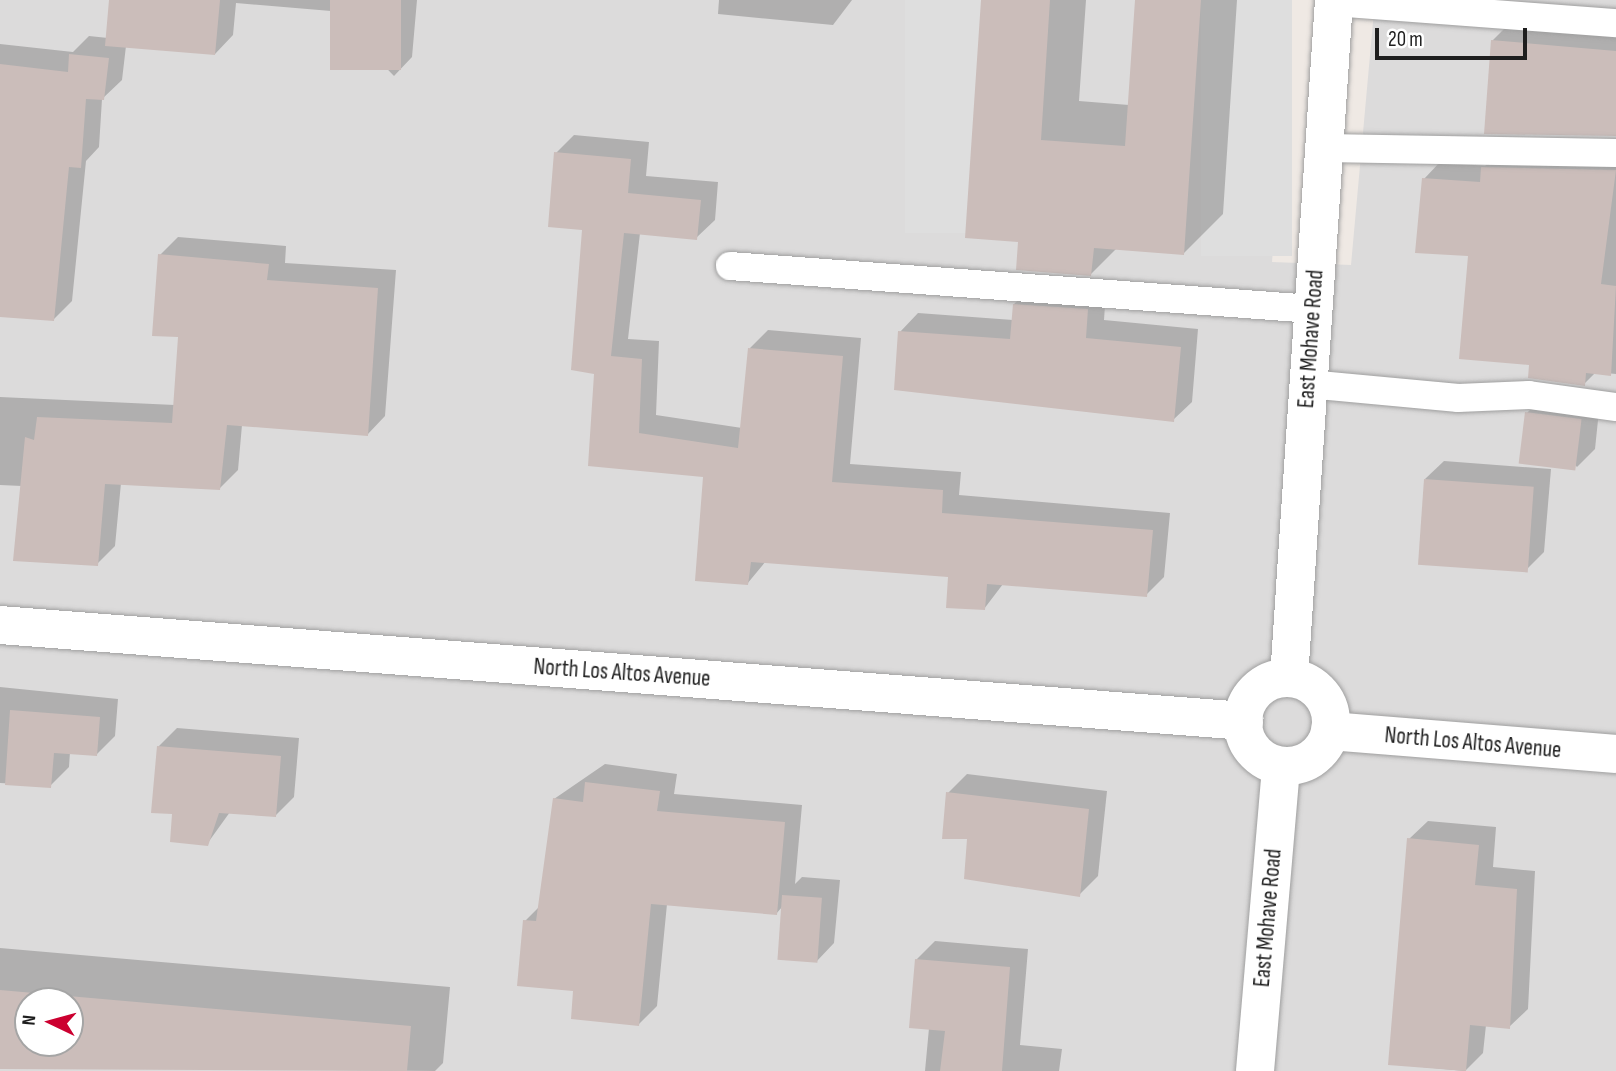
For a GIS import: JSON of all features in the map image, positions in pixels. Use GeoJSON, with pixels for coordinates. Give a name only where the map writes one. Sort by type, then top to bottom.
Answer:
{"type":"FeatureCollection","features":[{"type":"Feature","properties":{"kind":"street","name":"East Mohave Road"},"geometry":{"type":"LineString","coordinates":[[1289,678],[1334,1]]}},
{"type":"Feature","properties":{"kind":"street","name":"North Los Altos Avenue"},"geometry":{"type":"LineString","coordinates":[[0,625],[1244,721]]}},
{"type":"Feature","properties":{"kind":"street"},"geometry":{"type":"LineString","coordinates":[[1289,678],[1320,693],[1330,731],[1313,758],[1281,766],[1251,749],[1244,721],[1255,690],[1289,678]]}},
{"type":"Feature","properties":{"kind":"street","name":"North Los Altos Avenue"},"geometry":{"type":"LineString","coordinates":[[1330,731],[1616,754]]}},
{"type":"Feature","properties":{"kind":"street","name":"East Mohave Road"},"geometry":{"type":"LineString","coordinates":[[1255,1071],[1281,766]]}},
{"type":"Feature","properties":{"kind":"lane"},"geometry":{"type":"LineString","coordinates":[[1334,1],[1616,23]]}},
{"type":"Feature","properties":{"kind":"lane"},"geometry":{"type":"LineString","coordinates":[[1324,148],[1616,153]]}},
{"type":"Feature","properties":{"kind":"lane"},"geometry":{"type":"LineString","coordinates":[[730,266],[1313,309]]}},
{"type":"Feature","properties":{"kind":"lane"},"geometry":{"type":"LineString","coordinates":[[1308,384],[1458,398],[1529,395],[1616,407]]}},
{"type":"Feature","properties":{"kind":"shaded area"},"geometry":{"type":"Polygon","coordinates":[[[0,0],[1292,0],[1272,262],[1351,265],[1375,0],[1616,0],[1616,1071],[0,1071],[0,0]]]}},
{"type":"Feature","properties":{"kind":"shaded area"},"geometry":{"type":"Polygon","coordinates":[[[905,0],[981,0],[981,233],[905,233],[905,0]]]}},
{"type":"Feature","properties":{"kind":"shaded area"},"geometry":{"type":"Polygon","coordinates":[[[1201,0],[1292,0],[1292,256],[1201,256],[1201,0]]]}},
{"type":"Feature","properties":{"kind":"building"},"geometry":{"type":"Polygon","coordinates":[[[109,0],[220,0],[215,55],[105,46],[109,0]]]}},
{"type":"Feature","properties":{"kind":"building"},"geometry":{"type":"Polygon","coordinates":[[[330,0],[401,0],[401,70],[330,70],[330,0]]]}},
{"type":"Feature","properties":{"kind":"building"},"geometry":{"type":"Polygon","coordinates":[[[981,0],[1050,0],[1041,140],[1125,146],[1135,0],[1201,0],[1184,255],[1094,248],[1091,276],[1016,270],[1018,242],[965,238],[981,0]]]}},
{"type":"Feature","properties":{"kind":"building"},"geometry":{"type":"Polygon","coordinates":[[[1491,40],[1616,51],[1616,136],[1484,134],[1491,40]]]}},
{"type":"Feature","properties":{"kind":"building"},"geometry":{"type":"Polygon","coordinates":[[[69,54],[109,58],[104,100],[86,99],[81,168],[69,167],[54,321],[0,317],[0,64],[68,72],[69,54]]]}},
{"type":"Feature","properties":{"kind":"building"},"geometry":{"type":"Polygon","coordinates":[[[554,152],[631,159],[628,193],[701,200],[697,240],[624,233],[611,356],[642,359],[639,433],[738,448],[748,348],[843,356],[832,482],[943,490],[942,513],[1153,530],[1147,597],[987,584],[985,610],[946,608],[948,577],[751,562],[748,585],[695,581],[703,477],[588,466],[594,374],[571,370],[582,230],[548,227],[554,152]]]}},
{"type":"Feature","properties":{"kind":"building"},"geometry":{"type":"Polygon","coordinates":[[[1481,167],[1616,170],[1601,284],[1616,286],[1611,376],[1586,373],[1585,386],[1528,378],[1529,365],[1459,359],[1468,256],[1415,253],[1422,178],[1480,182],[1481,167]]]}},
{"type":"Feature","properties":{"kind":"building"},"geometry":{"type":"Polygon","coordinates":[[[158,254],[269,264],[267,280],[378,288],[368,436],[227,425],[220,490],[105,484],[98,566],[13,561],[25,437],[34,440],[37,417],[172,423],[178,337],[152,336],[158,254]]]}},
{"type":"Feature","properties":{"kind":"building"},"geometry":{"type":"Polygon","coordinates":[[[1013,304],[1088,309],[1086,338],[1181,347],[1174,422],[894,390],[898,331],[1010,339],[1013,304]]]}},
{"type":"Feature","properties":{"kind":"building"},"geometry":{"type":"Polygon","coordinates":[[[1525,412],[1582,419],[1575,471],[1519,464],[1525,412]]]}},
{"type":"Feature","properties":{"kind":"building"},"geometry":{"type":"Polygon","coordinates":[[[1424,479],[1534,487],[1528,572],[1418,565],[1424,479]]]}},
{"type":"Feature","properties":{"kind":"building"},"geometry":{"type":"Polygon","coordinates":[[[10,710],[100,717],[97,756],[54,753],[51,788],[5,785],[10,710]]]}},
{"type":"Feature","properties":{"kind":"building"},"geometry":{"type":"Polygon","coordinates":[[[157,746],[281,756],[276,817],[219,813],[208,846],[170,842],[172,814],[151,813],[157,746]]]}},
{"type":"Feature","properties":{"kind":"building"},"geometry":{"type":"Polygon","coordinates":[[[585,782],[660,791],[657,811],[785,822],[777,915],[651,904],[639,1026],[571,1019],[573,991],[517,986],[523,920],[536,921],[553,798],[583,802],[585,782]]]}},
{"type":"Feature","properties":{"kind":"building"},"geometry":{"type":"Polygon","coordinates":[[[946,792],[1089,809],[1080,897],[964,879],[967,839],[942,839],[946,792]]]}},
{"type":"Feature","properties":{"kind":"building"},"geometry":{"type":"Polygon","coordinates":[[[1407,838],[1479,845],[1475,885],[1517,889],[1510,1029],[1470,1025],[1466,1071],[1388,1065],[1407,838]]]}},
{"type":"Feature","properties":{"kind":"building"},"geometry":{"type":"Polygon","coordinates":[[[782,895],[822,898],[817,963],[777,960],[782,895]]]}},
{"type":"Feature","properties":{"kind":"building"},"geometry":{"type":"Polygon","coordinates":[[[915,959],[1010,967],[1002,1071],[940,1071],[945,1031],[909,1028],[915,959]]]}},
{"type":"Feature","properties":{"kind":"building"},"geometry":{"type":"Polygon","coordinates":[[[0,990],[14,991],[14,1057],[84,1057],[84,997],[411,1026],[407,1071],[0,1069],[0,990]]]}}]}
